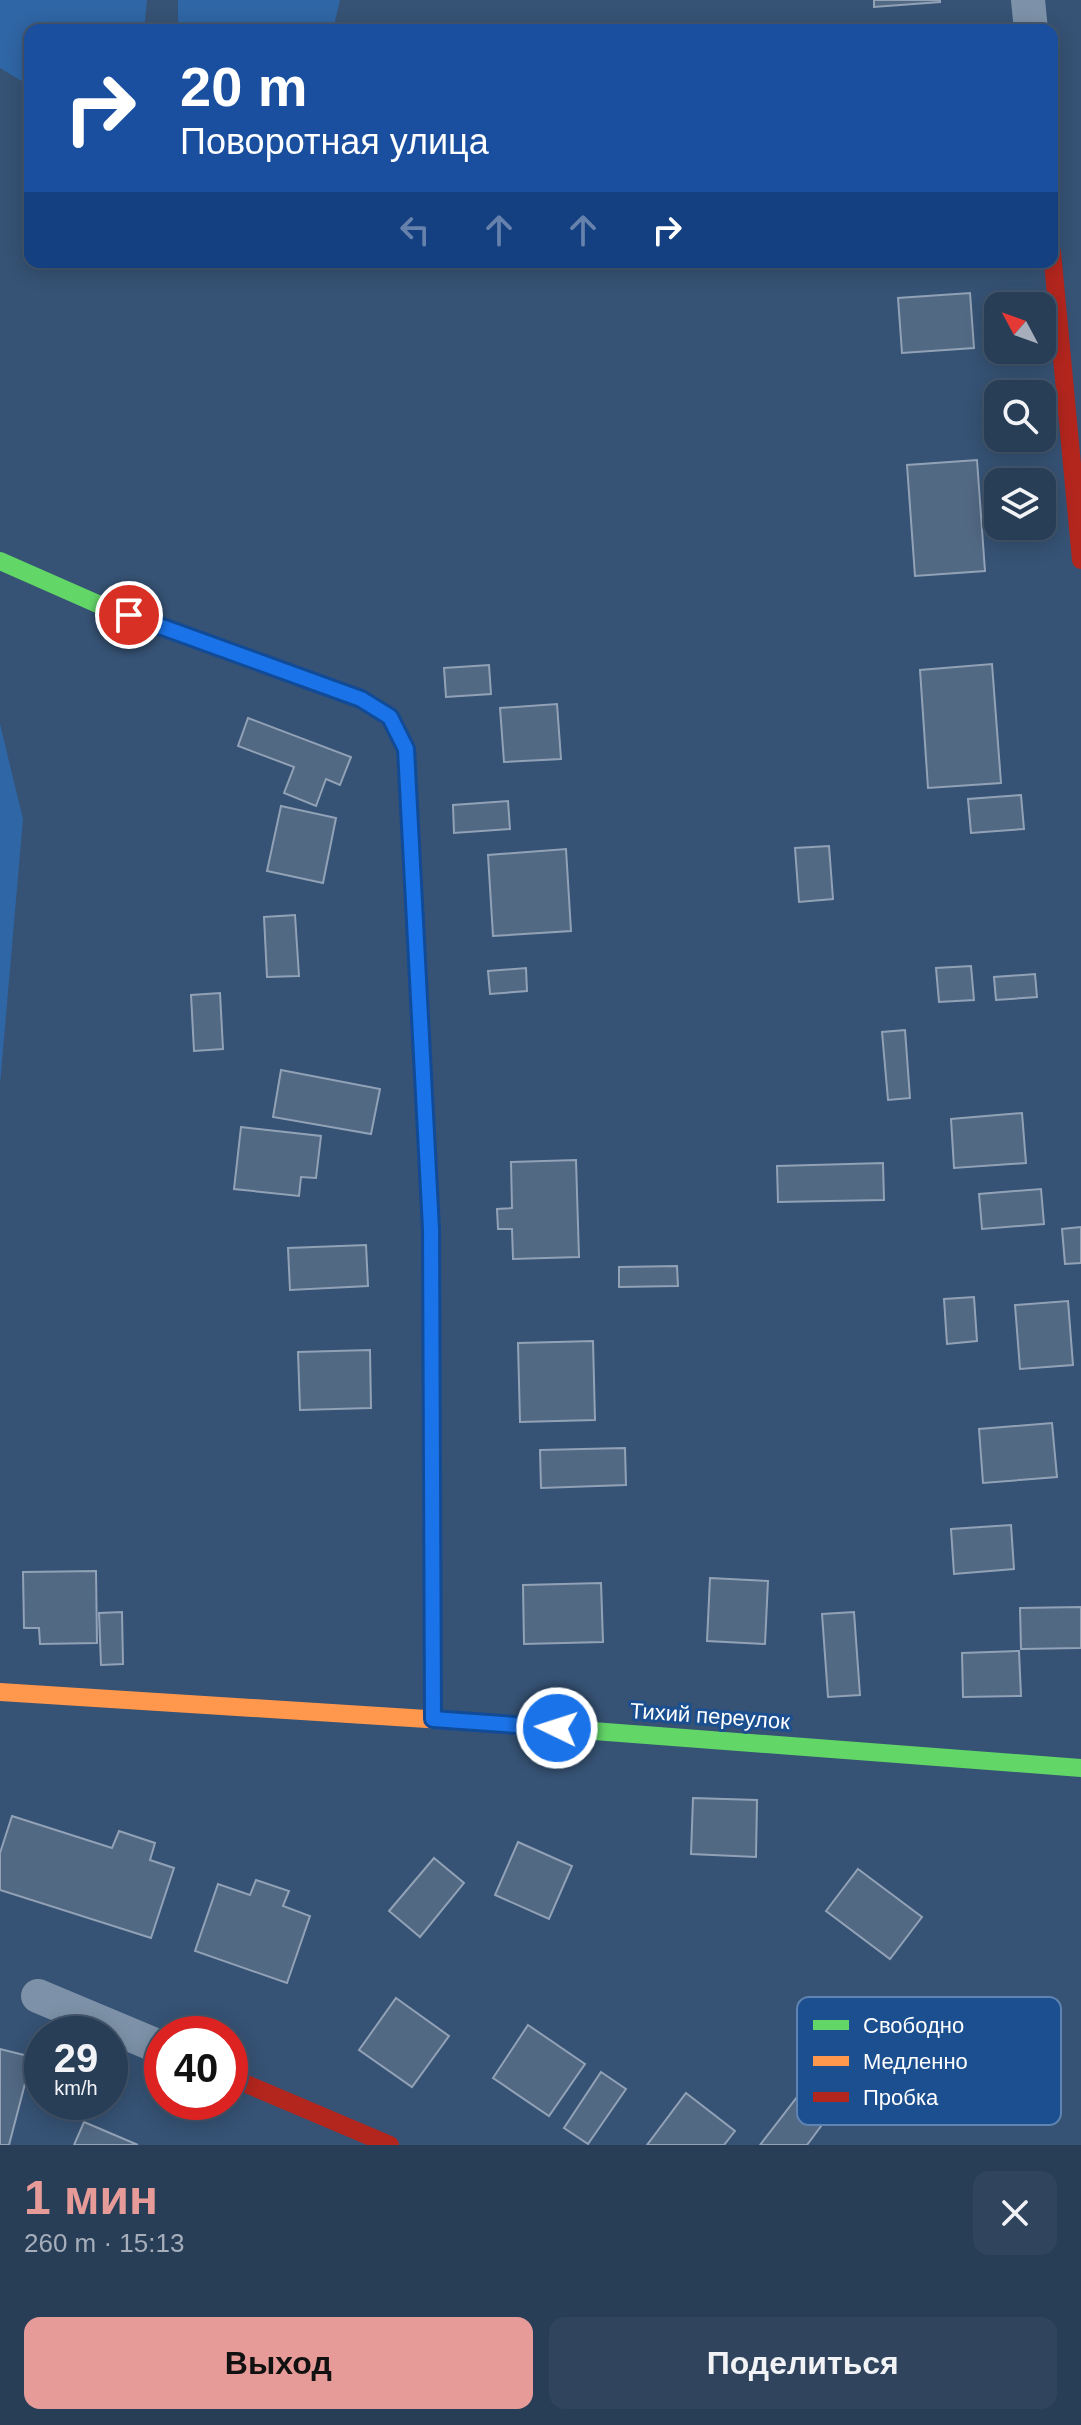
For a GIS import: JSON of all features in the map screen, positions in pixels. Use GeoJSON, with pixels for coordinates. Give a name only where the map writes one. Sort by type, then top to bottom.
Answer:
{"type":"FeatureCollection","features":[{"type":"Feature","properties":{"kind":"street"},"geometry":{"type":"LineString","coordinates":[[1028,0],[1030,24]]}},
{"type":"Feature","properties":{"kind":"street"},"geometry":{"type":"LineString","coordinates":[[1054,268],[1081,560]]}},
{"type":"Feature","properties":{"kind":"street"},"geometry":{"type":"LineString","coordinates":[[0,561],[100,605],[361,699],[390,717],[406,749],[431,1229],[433,1719]]}},
{"type":"Feature","properties":{"kind":"street","name":"Тихий переулок"},"geometry":{"type":"LineString","coordinates":[[0,1692],[136,1703],[433,1719],[1081,1768]]}},
{"type":"Feature","properties":{"kind":"street"},"geometry":{"type":"LineString","coordinates":[[38,1996],[144,2040]]}},
{"type":"Feature","properties":{"kind":"street"},"geometry":{"type":"LineString","coordinates":[[248,2085],[390,2145]]}},
{"type":"Feature","properties":{"kind":"shaded area"},"geometry":{"type":"Polygon","coordinates":[[[0,0],[147,0],[145,24],[24,24],[24,82],[0,68],[0,0]]]}},
{"type":"Feature","properties":{"kind":"shaded area"},"geometry":{"type":"Polygon","coordinates":[[[178,0],[340,0],[334,24],[178,24],[178,0]]]}},
{"type":"Feature","properties":{"kind":"shaded area"},"geometry":{"type":"Polygon","coordinates":[[[0,724],[23,819],[0,1085],[0,724]]]}},
{"type":"Feature","properties":{"kind":"building"},"geometry":{"type":"Polygon","coordinates":[[[874,0],[940,0],[940,2],[874,7],[874,0]]]}},
{"type":"Feature","properties":{"kind":"building"},"geometry":{"type":"Polygon","coordinates":[[[970,293],[974,348],[902,353],[898,298],[970,293]]]}},
{"type":"Feature","properties":{"kind":"building"},"geometry":{"type":"Polygon","coordinates":[[[977,460],[985,571],[915,576],[907,465],[977,460]]]}},
{"type":"Feature","properties":{"kind":"building"},"geometry":{"type":"Polygon","coordinates":[[[992,664],[1001,783],[928,788],[920,670],[992,664]]]}},
{"type":"Feature","properties":{"kind":"building"},"geometry":{"type":"Polygon","coordinates":[[[489,665],[491,694],[446,697],[444,668],[489,665]]]}},
{"type":"Feature","properties":{"kind":"building"},"geometry":{"type":"Polygon","coordinates":[[[557,704],[561,759],[504,762],[500,708],[557,704]]]}},
{"type":"Feature","properties":{"kind":"building"},"geometry":{"type":"Polygon","coordinates":[[[248,718],[351,757],[340,785],[326,779],[316,806],[284,793],[294,767],[238,746],[248,718]]]}},
{"type":"Feature","properties":{"kind":"building"},"geometry":{"type":"Polygon","coordinates":[[[1021,795],[1024,829],[971,833],[968,799],[1021,795]]]}},
{"type":"Feature","properties":{"kind":"building"},"geometry":{"type":"Polygon","coordinates":[[[508,801],[510,829],[454,833],[453,805],[508,801]]]}},
{"type":"Feature","properties":{"kind":"building"},"geometry":{"type":"Polygon","coordinates":[[[281,806],[336,818],[323,883],[267,871],[281,806]]]}},
{"type":"Feature","properties":{"kind":"building"},"geometry":{"type":"Polygon","coordinates":[[[829,846],[833,899],[799,902],[795,848],[829,846]]]}},
{"type":"Feature","properties":{"kind":"building"},"geometry":{"type":"Polygon","coordinates":[[[566,849],[571,931],[493,936],[488,855],[566,849]]]}},
{"type":"Feature","properties":{"kind":"building"},"geometry":{"type":"Polygon","coordinates":[[[295,915],[299,976],[267,977],[264,917],[295,915]]]}},
{"type":"Feature","properties":{"kind":"building"},"geometry":{"type":"Polygon","coordinates":[[[971,966],[974,1000],[939,1002],[936,968],[971,966]]]}},
{"type":"Feature","properties":{"kind":"building"},"geometry":{"type":"Polygon","coordinates":[[[526,968],[527,991],[490,994],[488,971],[526,968]]]}},
{"type":"Feature","properties":{"kind":"building"},"geometry":{"type":"Polygon","coordinates":[[[1035,974],[1037,997],[996,1000],[994,977],[1035,974]]]}},
{"type":"Feature","properties":{"kind":"building"},"geometry":{"type":"Polygon","coordinates":[[[220,993],[223,1049],[194,1051],[191,995],[220,993]]]}},
{"type":"Feature","properties":{"kind":"building"},"geometry":{"type":"Polygon","coordinates":[[[905,1030],[910,1098],[888,1100],[882,1032],[905,1030]]]}},
{"type":"Feature","properties":{"kind":"building"},"geometry":{"type":"Polygon","coordinates":[[[281,1070],[380,1089],[371,1134],[273,1117],[281,1070]]]}},
{"type":"Feature","properties":{"kind":"building"},"geometry":{"type":"Polygon","coordinates":[[[1022,1113],[1026,1163],[954,1168],[951,1119],[1022,1113]]]}},
{"type":"Feature","properties":{"kind":"building"},"geometry":{"type":"Polygon","coordinates":[[[241,1127],[321,1136],[316,1178],[301,1177],[299,1196],[234,1189],[241,1127]]]}},
{"type":"Feature","properties":{"kind":"building"},"geometry":{"type":"Polygon","coordinates":[[[576,1160],[579,1257],[513,1259],[512,1229],[498,1229],[497,1209],[512,1208],[511,1162],[576,1160]]]}},
{"type":"Feature","properties":{"kind":"building"},"geometry":{"type":"Polygon","coordinates":[[[883,1163],[884,1200],[778,1202],[777,1166],[883,1163]]]}},
{"type":"Feature","properties":{"kind":"building"},"geometry":{"type":"Polygon","coordinates":[[[1041,1189],[1044,1224],[982,1229],[979,1194],[1041,1189]]]}},
{"type":"Feature","properties":{"kind":"building"},"geometry":{"type":"Polygon","coordinates":[[[1081,1227],[1081,1263],[1065,1264],[1062,1229],[1081,1227]]]}},
{"type":"Feature","properties":{"kind":"building"},"geometry":{"type":"Polygon","coordinates":[[[366,1245],[368,1286],[290,1290],[288,1248],[366,1245]]]}},
{"type":"Feature","properties":{"kind":"building"},"geometry":{"type":"Polygon","coordinates":[[[677,1266],[678,1286],[619,1287],[619,1267],[677,1266]]]}},
{"type":"Feature","properties":{"kind":"building"},"geometry":{"type":"Polygon","coordinates":[[[974,1297],[977,1341],[947,1344],[944,1299],[974,1297]]]}},
{"type":"Feature","properties":{"kind":"building"},"geometry":{"type":"Polygon","coordinates":[[[1068,1301],[1073,1365],[1020,1369],[1015,1305],[1068,1301]]]}},
{"type":"Feature","properties":{"kind":"building"},"geometry":{"type":"Polygon","coordinates":[[[593,1341],[595,1420],[520,1422],[518,1343],[593,1341]]]}},
{"type":"Feature","properties":{"kind":"building"},"geometry":{"type":"Polygon","coordinates":[[[370,1350],[371,1408],[300,1410],[298,1352],[370,1350]]]}},
{"type":"Feature","properties":{"kind":"building"},"geometry":{"type":"Polygon","coordinates":[[[1052,1423],[1057,1477],[983,1483],[979,1429],[1052,1423]]]}},
{"type":"Feature","properties":{"kind":"building"},"geometry":{"type":"Polygon","coordinates":[[[625,1448],[626,1485],[541,1488],[540,1450],[625,1448]]]}},
{"type":"Feature","properties":{"kind":"building"},"geometry":{"type":"Polygon","coordinates":[[[1011,1525],[1014,1569],[954,1574],[951,1529],[1011,1525]]]}},
{"type":"Feature","properties":{"kind":"building"},"geometry":{"type":"Polygon","coordinates":[[[96,1571],[97,1643],[40,1644],[39,1628],[24,1628],[23,1572],[96,1571]]]}},
{"type":"Feature","properties":{"kind":"building"},"geometry":{"type":"Polygon","coordinates":[[[710,1578],[768,1581],[765,1644],[707,1641],[710,1578]]]}},
{"type":"Feature","properties":{"kind":"building"},"geometry":{"type":"Polygon","coordinates":[[[601,1583],[603,1642],[524,1644],[523,1585],[601,1583]]]}},
{"type":"Feature","properties":{"kind":"building"},"geometry":{"type":"Polygon","coordinates":[[[1081,1607],[1081,1648],[1021,1649],[1020,1608],[1081,1607]]]}},
{"type":"Feature","properties":{"kind":"building"},"geometry":{"type":"Polygon","coordinates":[[[122,1612],[123,1664],[101,1665],[99,1613],[122,1612]]]}},
{"type":"Feature","properties":{"kind":"building"},"geometry":{"type":"Polygon","coordinates":[[[854,1612],[860,1695],[828,1697],[822,1614],[854,1612]]]}},
{"type":"Feature","properties":{"kind":"building"},"geometry":{"type":"Polygon","coordinates":[[[1019,1651],[1021,1696],[963,1697],[962,1653],[1019,1651]]]}},
{"type":"Feature","properties":{"kind":"building"},"geometry":{"type":"Polygon","coordinates":[[[693,1798],[757,1800],[756,1857],[691,1854],[693,1798]]]}},
{"type":"Feature","properties":{"kind":"building"},"geometry":{"type":"Polygon","coordinates":[[[12,1816],[112,1848],[119,1831],[155,1843],[150,1860],[174,1868],[151,1938],[0,1890],[0,1853],[12,1816]]]}},
{"type":"Feature","properties":{"kind":"building"},"geometry":{"type":"Polygon","coordinates":[[[518,1842],[572,1866],[549,1919],[495,1895],[518,1842]]]}},
{"type":"Feature","properties":{"kind":"building"},"geometry":{"type":"Polygon","coordinates":[[[434,1858],[464,1883],[420,1937],[389,1911],[434,1858]]]}},
{"type":"Feature","properties":{"kind":"building"},"geometry":{"type":"Polygon","coordinates":[[[858,1869],[922,1917],[890,1959],[826,1911],[858,1869]]]}},
{"type":"Feature","properties":{"kind":"building"},"geometry":{"type":"Polygon","coordinates":[[[256,1880],[289,1891],[283,1906],[310,1916],[287,1983],[195,1951],[218,1884],[250,1895],[256,1880]]]}},
{"type":"Feature","properties":{"kind":"building"},"geometry":{"type":"Polygon","coordinates":[[[396,1998],[449,2036],[412,2087],[359,2050],[396,1998]]]}},
{"type":"Feature","properties":{"kind":"building"},"geometry":{"type":"Polygon","coordinates":[[[528,2025],[585,2064],[549,2116],[493,2078],[528,2025]]]}},
{"type":"Feature","properties":{"kind":"building"},"geometry":{"type":"Polygon","coordinates":[[[0,2049],[24,2055],[24,2088],[9,2145],[0,2145],[0,2049]]]}},
{"type":"Feature","properties":{"kind":"building"},"geometry":{"type":"Polygon","coordinates":[[[601,2072],[626,2089],[588,2144],[564,2128],[601,2072]]]}},
{"type":"Feature","properties":{"kind":"building"},"geometry":{"type":"Polygon","coordinates":[[[686,2093],[735,2131],[724,2145],[647,2145],[686,2093]]]}},
{"type":"Feature","properties":{"kind":"building"},"geometry":{"type":"Polygon","coordinates":[[[797,2097],[797,2125],[822,2125],[807,2145],[760,2145],[797,2097]]]}},
{"type":"Feature","properties":{"kind":"building"},"geometry":{"type":"Polygon","coordinates":[[[84,2122],[138,2145],[74,2145],[84,2122]]]}},
{"type":"Feature","properties":{"kind":"traffic: fast"},"geometry":{"type":"LineString","coordinates":[[0,561],[100,605],[361,699],[390,717],[406,749],[411,838]]}},
{"type":"Feature","properties":{"kind":"traffic: fast"},"geometry":{"type":"LineString","coordinates":[[431,1348],[433,1719]]}},
{"type":"Feature","properties":{"kind":"traffic: fast"},"geometry":{"type":"LineString","coordinates":[[474,1722],[1081,1768]]}},
{"type":"Feature","properties":{"kind":"traffic: slow"},"geometry":{"type":"LineString","coordinates":[[0,1692],[474,1722]]}},
{"type":"Feature","properties":{"kind":"traffic: jam"},"geometry":{"type":"LineString","coordinates":[[1054,268],[1081,560]]}},
{"type":"Feature","properties":{"kind":"traffic: jam"},"geometry":{"type":"LineString","coordinates":[[411,838],[431,1229],[431,1348]]}},
{"type":"Feature","properties":{"kind":"traffic: jam"},"geometry":{"type":"LineString","coordinates":[[248,2085],[390,2145]]}},
{"type":"Feature","properties":{"kind":"route"},"geometry":{"type":"LineString","coordinates":[[129,615],[361,699],[390,717],[406,749],[431,1229],[433,1719],[557,1728]]}}]}
